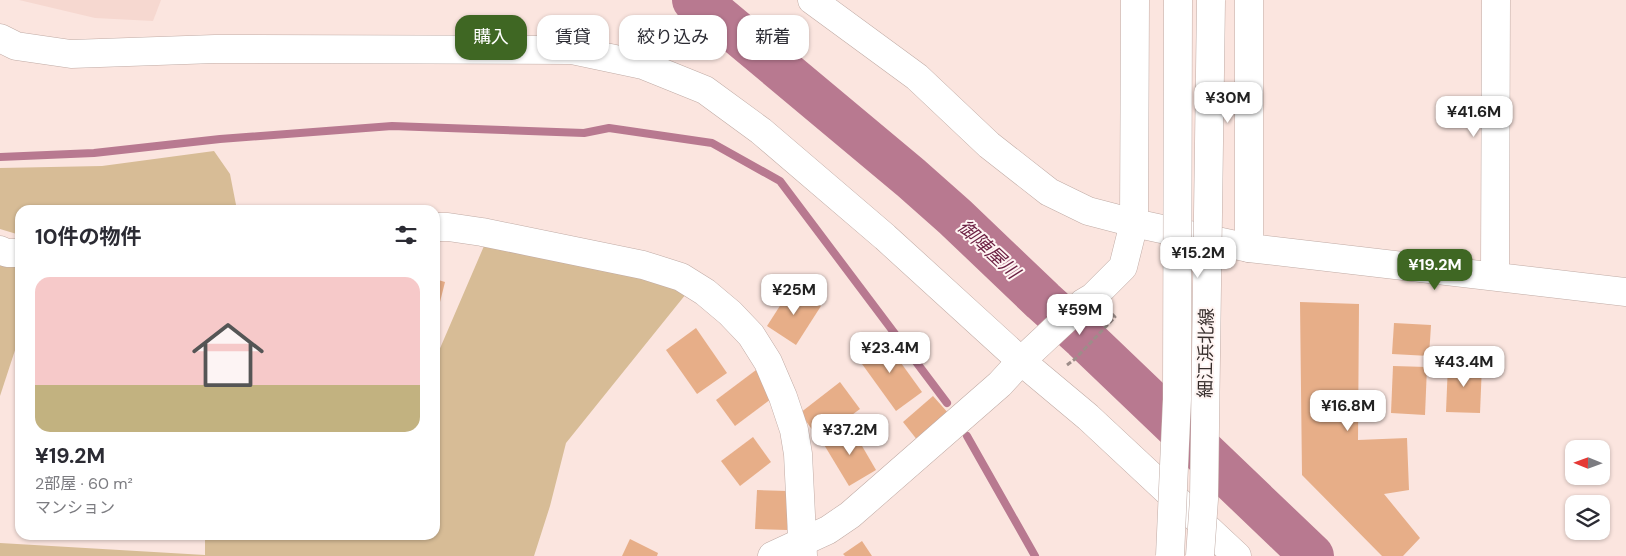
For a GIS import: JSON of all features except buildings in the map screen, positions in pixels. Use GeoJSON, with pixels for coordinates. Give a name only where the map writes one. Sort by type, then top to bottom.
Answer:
{"type":"FeatureCollection","features":[{"type":"Feature","properties":{"kind":"street"},"geometry":{"type":"LineString","coordinates":[[812,0],[918,77],[989,145],[1049,192],[1088,211],[1249,248],[1626,292]]}},
{"type":"Feature","properties":{"kind":"street"},"geometry":{"type":"LineString","coordinates":[[772,556],[803,549],[850,515],[1000,384],[1021,361],[1083,303],[1093,297],[1123,267],[1134,223],[1134,0]]}},
{"type":"Feature","properties":{"kind":"street","name":"細江浜北線"},"geometry":{"type":"LineString","coordinates":[[1170,556],[1176,399],[1178,0]]}},
{"type":"Feature","properties":{"kind":"street","name":"細江浜北線"},"geometry":{"type":"LineString","coordinates":[[1200,556],[1204,500],[1211,0]]}},
{"type":"Feature","properties":{"kind":"street"},"geometry":{"type":"LineString","coordinates":[[1249,0],[1249,248]]}},
{"type":"Feature","properties":{"kind":"street"},"geometry":{"type":"LineString","coordinates":[[1495,276],[1496,0]]}},
{"type":"Feature","properties":{"kind":"street"},"geometry":{"type":"LineString","coordinates":[[0,38],[16,46],[71,54],[215,49],[572,50],[643,64],[705,90],[761,131],[885,237],[1021,361],[1088,417],[1237,556]]}},
{"type":"Feature","properties":{"kind":"street"},"geometry":{"type":"LineString","coordinates":[[440,227],[482,232],[643,265],[680,277],[712,298],[751,335],[768,362],[783,397],[794,430],[798,454],[803,549]]}},
{"type":"Feature","properties":{"kind":"street"},"geometry":{"type":"LineString","coordinates":[[0,250],[7,253],[15,253]]}},
{"type":"Feature","properties":{"kind":"path"},"geometry":{"type":"LineString","coordinates":[[1075,360],[1109,323]]}},
{"type":"Feature","properties":{"kind":"shaded area"},"geometry":{"type":"Polygon","coordinates":[[[19,0],[161,0],[153,21],[95,18],[19,0]]]}},
{"type":"Feature","properties":{"kind":"shaded area"},"geometry":{"type":"Polygon","coordinates":[[[214,151],[230,174],[236,205],[15,205],[15,234],[0,229],[0,168],[102,166],[214,151]]]}},
{"type":"Feature","properties":{"kind":"shaded area"},"geometry":{"type":"Polygon","coordinates":[[[484,246],[690,289],[566,443],[550,506],[534,556],[0,556],[0,543],[205,555],[205,540],[440,540],[440,348],[484,246]]]}},
{"type":"Feature","properties":{"kind":"shaded area"},"geometry":{"type":"Polygon","coordinates":[[[0,257],[15,259],[15,350],[0,396],[0,257]]]}},
{"type":"Feature","properties":{"kind":"waterway","name":"御陣屋川"},"geometry":{"type":"LineString","coordinates":[[694,0],[704,5],[955,217],[1312,556]]}},
{"type":"Feature","properties":{"kind":"waterway"},"geometry":{"type":"LineString","coordinates":[[0,157],[94,153],[220,139],[392,126],[584,133],[609,128],[712,143],[780,181],[947,403]]}},
{"type":"Feature","properties":{"kind":"waterway"},"geometry":{"type":"LineString","coordinates":[[967,436],[1035,556]]}}]}
